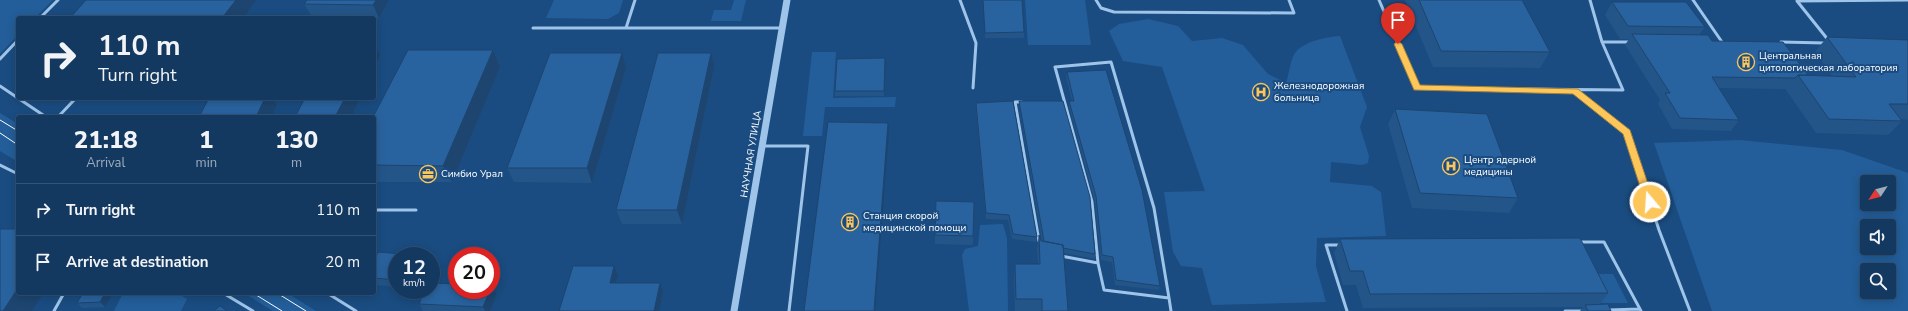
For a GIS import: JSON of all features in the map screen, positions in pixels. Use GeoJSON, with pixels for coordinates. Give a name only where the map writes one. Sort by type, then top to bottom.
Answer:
{"type":"FeatureCollection","features":[{"type":"Feature","properties":{"kind":"street","name":"НАУЧНАЯ УЛИЦА"},"geometry":{"type":"LineString","coordinates":[[734,311],[763,146],[781,28],[787,0]]}},
{"type":"Feature","properties":{"kind":"lane"},"geometry":{"type":"LineString","coordinates":[[42,16],[58,0]]}},
{"type":"Feature","properties":{"kind":"lane"},"geometry":{"type":"LineString","coordinates":[[626,28],[635,0]]}},
{"type":"Feature","properties":{"kind":"lane"},"geometry":{"type":"LineString","coordinates":[[960,0],[976,43],[973,88]]}},
{"type":"Feature","properties":{"kind":"lane"},"geometry":{"type":"LineString","coordinates":[[1096,0],[1101,8],[1114,12],[1294,13],[1289,0]]}},
{"type":"Feature","properties":{"kind":"lane"},"geometry":{"type":"LineString","coordinates":[[1379,0],[1417,88],[1575,91],[1623,90],[1602,42],[1590,0]]}},
{"type":"Feature","properties":{"kind":"lane"},"geometry":{"type":"LineString","coordinates":[[1693,0],[1722,42]]}},
{"type":"Feature","properties":{"kind":"lane"},"geometry":{"type":"LineString","coordinates":[[1776,42],[1831,43],[1797,1],[1908,0]]}},
{"type":"Feature","properties":{"kind":"lane"},"geometry":{"type":"LineString","coordinates":[[533,28],[781,28]]}},
{"type":"Feature","properties":{"kind":"lane"},"geometry":{"type":"LineString","coordinates":[[0,59],[16,42]]}},
{"type":"Feature","properties":{"kind":"lane"},"geometry":{"type":"LineString","coordinates":[[1602,42],[1632,42]]}},
{"type":"Feature","properties":{"kind":"lane"},"geometry":{"type":"LineString","coordinates":[[1714,42],[1730,42]]}},
{"type":"Feature","properties":{"kind":"lane"},"geometry":{"type":"LineString","coordinates":[[1169,298],[1104,290],[1098,263],[1092,202],[1055,67],[1111,62],[1154,208],[1169,298],[1171,311]]}},
{"type":"Feature","properties":{"kind":"lane"},"geometry":{"type":"LineString","coordinates":[[0,86],[16,97]]}},
{"type":"Feature","properties":{"kind":"lane"},"geometry":{"type":"LineString","coordinates":[[1575,91],[1627,132],[1659,230],[1690,311]]}},
{"type":"Feature","properties":{"kind":"lane"},"geometry":{"type":"LineString","coordinates":[[21,100],[43,115]]}},
{"type":"Feature","properties":{"kind":"lane"},"geometry":{"type":"LineString","coordinates":[[60,115],[74,100]]}},
{"type":"Feature","properties":{"kind":"lane"},"geometry":{"type":"LineString","coordinates":[[1057,101],[1064,101]]}},
{"type":"Feature","properties":{"kind":"lane"},"geometry":{"type":"LineString","coordinates":[[1029,102],[1015,102],[1040,245]]}},
{"type":"Feature","properties":{"kind":"lane"},"geometry":{"type":"LineString","coordinates":[[763,146],[808,146],[789,311]]}},
{"type":"Feature","properties":{"kind":"lane"},"geometry":{"type":"LineString","coordinates":[[0,165],[16,173]]}},
{"type":"Feature","properties":{"kind":"lane"},"geometry":{"type":"LineString","coordinates":[[376,210],[416,210]]}},
{"type":"Feature","properties":{"kind":"lane"},"geometry":{"type":"LineString","coordinates":[[1572,242],[1604,242],[1640,310],[1603,310]]}},
{"type":"Feature","properties":{"kind":"lane"},"geometry":{"type":"LineString","coordinates":[[1342,244],[1326,245],[1347,311]]}},
{"type":"Feature","properties":{"kind":"lane"},"geometry":{"type":"LineString","coordinates":[[1056,255],[1098,263]]}},
{"type":"Feature","properties":{"kind":"lane"},"geometry":{"type":"LineString","coordinates":[[54,311],[63,295]]}},
{"type":"Feature","properties":{"kind":"lane"},"geometry":{"type":"LineString","coordinates":[[226,295],[253,311]]}},
{"type":"Feature","properties":{"kind":"lane"},"geometry":{"type":"LineString","coordinates":[[331,295],[356,311]]}},
{"type":"Feature","properties":{"kind":"lane"},"geometry":{"type":"LineString","coordinates":[[1565,311],[1588,310]]}},
{"type":"Feature","properties":{"kind":"shaded area"},"geometry":{"type":"Polygon","coordinates":[[[0,0],[53,0],[37,16],[16,16],[16,37],[0,54],[0,0]]]}},
{"type":"Feature","properties":{"kind":"shaded area"},"geometry":{"type":"Polygon","coordinates":[[[554,0],[623,0],[619,13],[608,19],[546,18],[554,0]]]}},
{"type":"Feature","properties":{"kind":"shaded area"},"geometry":{"type":"Polygon","coordinates":[[[734,0],[746,0],[741,21],[711,21],[714,10],[731,10],[734,0]]]}},
{"type":"Feature","properties":{"kind":"shaded area"},"geometry":{"type":"Polygon","coordinates":[[[1025,0],[1085,0],[1091,45],[1028,45],[1025,0]]]}},
{"type":"Feature","properties":{"kind":"shaded area"},"geometry":{"type":"Polygon","coordinates":[[[1148,19],[1178,26],[1192,41],[1222,38],[1243,45],[1268,74],[1286,83],[1292,60],[1295,53],[1299,49],[1316,40],[1340,36],[1367,107],[1360,127],[1369,156],[1368,163],[1362,165],[1331,162],[1330,182],[1372,186],[1381,192],[1386,236],[1317,238],[1316,266],[1326,302],[1212,305],[1202,268],[1181,266],[1173,252],[1164,192],[1205,191],[1162,67],[1123,61],[1109,31],[1119,24],[1148,19]]]}},
{"type":"Feature","properties":{"kind":"shaded area"},"geometry":{"type":"Polygon","coordinates":[[[812,52],[836,52],[833,98],[896,97],[895,107],[825,107],[822,136],[803,136],[812,52]]]}},
{"type":"Feature","properties":{"kind":"shaded area"},"geometry":{"type":"Polygon","coordinates":[[[0,113],[16,123],[16,161],[0,151],[0,113]]]}},
{"type":"Feature","properties":{"kind":"shaded area"},"geometry":{"type":"Polygon","coordinates":[[[1740,140],[1842,150],[1908,173],[1908,311],[1712,311],[1654,143],[1740,140]]]}},
{"type":"Feature","properties":{"kind":"shaded area"},"geometry":{"type":"Polygon","coordinates":[[[1003,224],[1007,238],[1008,311],[969,311],[962,255],[965,249],[978,246],[980,225],[1003,224]]]}},
{"type":"Feature","properties":{"kind":"shaded area"},"geometry":{"type":"Polygon","coordinates":[[[1586,274],[1613,274],[1628,303],[1600,303],[1586,274]]]}},
{"type":"Feature","properties":{"kind":"shaded area"},"geometry":{"type":"Polygon","coordinates":[[[122,295],[180,295],[187,299],[181,311],[114,311],[122,295]]]}},
{"type":"Feature","properties":{"kind":"shaded area"},"geometry":{"type":"Polygon","coordinates":[[[247,295],[290,295],[316,311],[273,311],[247,295]]]}},
{"type":"Feature","properties":{"kind":"building"},"geometry":{"type":"Polygon","coordinates":[[[86,0],[236,0],[224,16],[72,16],[86,0]]]}},
{"type":"Feature","properties":{"kind":"building"},"geometry":{"type":"Polygon","coordinates":[[[307,0],[376,0],[373,5],[304,4],[307,0]]]}},
{"type":"Feature","properties":{"kind":"building"},"geometry":{"type":"Polygon","coordinates":[[[983,0],[1022,0],[1024,32],[985,33],[983,0]]]}},
{"type":"Feature","properties":{"kind":"building"},"geometry":{"type":"Polygon","coordinates":[[[1419,0],[1522,0],[1550,52],[1441,51],[1419,0]]]}},
{"type":"Feature","properties":{"kind":"building"},"geometry":{"type":"Polygon","coordinates":[[[1612,2],[1686,2],[1705,27],[1628,26],[1612,2]]]}},
{"type":"Feature","properties":{"kind":"building"},"geometry":{"type":"Polygon","coordinates":[[[1632,34],[1708,35],[1712,41],[1783,42],[1808,75],[1798,75],[1795,78],[1712,77],[1739,120],[1680,118],[1665,93],[1670,93],[1632,34]]]}},
{"type":"Feature","properties":{"kind":"building"},"geometry":{"type":"Polygon","coordinates":[[[1827,37],[1908,40],[1908,104],[1889,104],[1902,121],[1829,119],[1798,75],[1856,77],[1827,37]]]}},
{"type":"Feature","properties":{"kind":"building"},"geometry":{"type":"Polygon","coordinates":[[[408,50],[493,50],[443,166],[376,165],[376,115],[374,115],[408,50]]]}},
{"type":"Feature","properties":{"kind":"building"},"geometry":{"type":"Polygon","coordinates":[[[550,53],[622,53],[587,168],[507,168],[550,53]]]}},
{"type":"Feature","properties":{"kind":"building"},"geometry":{"type":"Polygon","coordinates":[[[658,53],[711,53],[677,210],[616,210],[658,53]]]}},
{"type":"Feature","properties":{"kind":"building"},"geometry":{"type":"Polygon","coordinates":[[[885,58],[884,91],[835,91],[837,59],[885,58]]]}},
{"type":"Feature","properties":{"kind":"building"},"geometry":{"type":"Polygon","coordinates":[[[1106,70],[1142,190],[1160,286],[1116,280],[1113,257],[1102,255],[1096,196],[1069,101],[1074,101],[1067,72],[1106,70]]]}},
{"type":"Feature","properties":{"kind":"building"},"geometry":{"type":"Polygon","coordinates":[[[208,100],[264,100],[257,115],[200,115],[208,100]]]}},
{"type":"Feature","properties":{"kind":"building"},"geometry":{"type":"Polygon","coordinates":[[[304,100],[344,100],[336,115],[296,115],[304,100]]]}},
{"type":"Feature","properties":{"kind":"building"},"geometry":{"type":"Polygon","coordinates":[[[1013,101],[1037,237],[1013,234],[1009,215],[986,213],[976,103],[1013,101]]]}},
{"type":"Feature","properties":{"kind":"building"},"geometry":{"type":"Polygon","coordinates":[[[1019,101],[1063,101],[1090,197],[1095,254],[1063,248],[1063,245],[1044,241],[1019,101]]]}},
{"type":"Feature","properties":{"kind":"building"},"geometry":{"type":"Polygon","coordinates":[[[1395,109],[1487,114],[1518,198],[1420,193],[1395,109]]]}},
{"type":"Feature","properties":{"kind":"building","name":"Станция скорой медицинской помощи"},"geometry":{"type":"Polygon","coordinates":[[[828,122],[888,123],[874,311],[804,311],[828,122]]]}},
{"type":"Feature","properties":{"kind":"building"},"geometry":{"type":"Polygon","coordinates":[[[936,201],[974,202],[973,236],[935,235],[936,201]]]}},
{"type":"Feature","properties":{"kind":"building"},"geometry":{"type":"Polygon","coordinates":[[[0,229],[16,229],[16,291],[3,311],[0,311],[0,229]]]}},
{"type":"Feature","properties":{"kind":"building"},"geometry":{"type":"Polygon","coordinates":[[[1039,235],[1041,241],[1063,245],[1068,311],[1042,311],[1042,299],[1016,299],[1015,264],[1040,264],[1039,235]]]}},
{"type":"Feature","properties":{"kind":"building"},"geometry":{"type":"Polygon","coordinates":[[[1580,238],[1608,293],[1370,294],[1363,271],[1350,271],[1340,239],[1580,238]]]}},
{"type":"Feature","properties":{"kind":"building"},"geometry":{"type":"Polygon","coordinates":[[[378,252],[388,253],[388,279],[376,278],[376,256],[378,252]]]}},
{"type":"Feature","properties":{"kind":"building"},"geometry":{"type":"Polygon","coordinates":[[[573,266],[614,266],[610,283],[660,283],[654,311],[559,311],[573,266]]]}},
{"type":"Feature","properties":{"kind":"building"},"geometry":{"type":"Polygon","coordinates":[[[440,283],[448,284],[448,299],[486,299],[483,307],[419,304],[421,299],[440,299],[440,283]]]}},
{"type":"Feature","properties":{"kind":"building"},"geometry":{"type":"Polygon","coordinates":[[[82,295],[104,295],[100,302],[77,303],[82,295]]]}},
{"type":"Feature","properties":{"kind":"building"},"geometry":{"type":"Polygon","coordinates":[[[1608,304],[1611,311],[1588,311],[1585,305],[1608,304]]]}},
{"type":"Feature","properties":{"kind":"building"},"geometry":{"type":"Polygon","coordinates":[[[220,306],[227,311],[214,311],[220,306]]]}},
{"type":"Feature","properties":{"kind":"tram line"},"geometry":{"type":"LineString","coordinates":[[0,120],[16,130]]}},
{"type":"Feature","properties":{"kind":"tram line"},"geometry":{"type":"LineString","coordinates":[[0,133],[16,144]]}},
{"type":"Feature","properties":{"kind":"tram line"},"geometry":{"type":"LineString","coordinates":[[256,295],[282,311]]}},
{"type":"Feature","properties":{"kind":"tram line"},"geometry":{"type":"LineString","coordinates":[[280,295],[306,311]]}},
{"type":"Feature","properties":{"kind":"place","name":"Центральная цитологическая лаборатория"},"geometry":{"type":"Point","coordinates":[1746,62]}},
{"type":"Feature","properties":{"kind":"place","name":"Железнодорожная больница"},"geometry":{"type":"Point","coordinates":[1261,92]}},
{"type":"Feature","properties":{"kind":"place","name":"Центр ядерной медицины"},"geometry":{"type":"Point","coordinates":[1451,166]}},
{"type":"Feature","properties":{"kind":"place","name":"Симбио Урал"},"geometry":{"type":"Point","coordinates":[428,174]}},
{"type":"Feature","properties":{"kind":"place","name":"Станция скорой медицинской помощи"},"geometry":{"type":"Point","coordinates":[850,222]}},
{"type":"Feature","properties":{"kind":"route"},"geometry":{"type":"LineString","coordinates":[[1398,44],[1417,88],[1575,91],[1627,132],[1650,202]]}}]}
